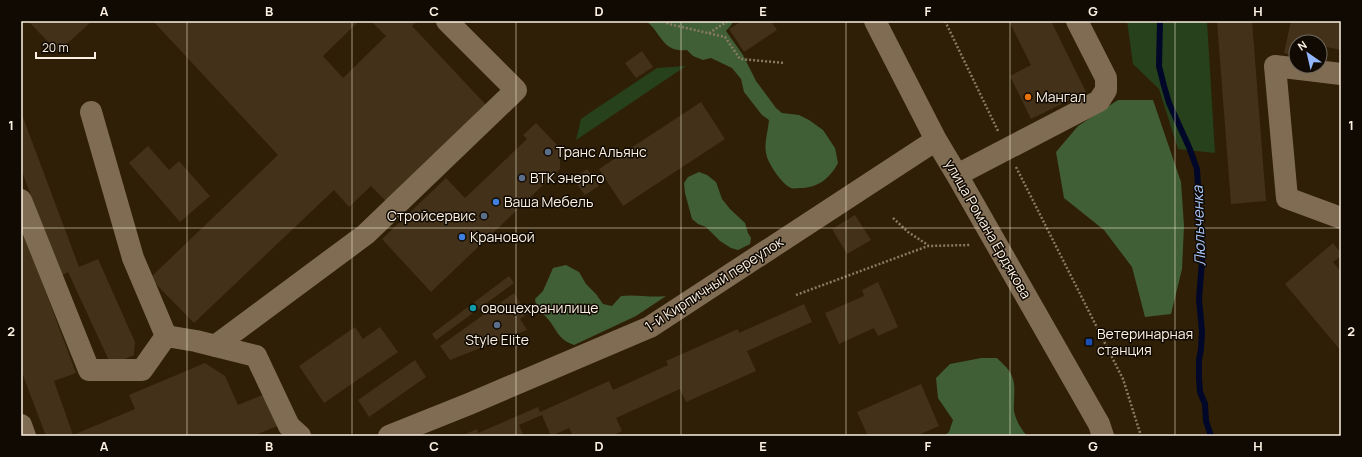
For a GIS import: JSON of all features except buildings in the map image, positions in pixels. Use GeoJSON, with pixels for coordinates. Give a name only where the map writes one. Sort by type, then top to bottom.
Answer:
{"type":"FeatureCollection","features":[{"type":"Feature","properties":{"kind":"street"},"geometry":{"type":"LineString","coordinates":[[215,346],[366,234],[516,90],[447,21]]}},
{"type":"Feature","properties":{"kind":"street","name":"улица Романа Ердякова"},"geometry":{"type":"LineString","coordinates":[[875,21],[936,140],[1099,424],[1103,436]]}},
{"type":"Feature","properties":{"kind":"street"},"geometry":{"type":"LineString","coordinates":[[957,175],[1098,101],[1106,90],[1106,78],[1077,21]]}},
{"type":"Feature","properties":{"kind":"street"},"geometry":{"type":"LineString","coordinates":[[1341,74],[1274,66],[1287,198],[1341,218]]}},
{"type":"Feature","properties":{"kind":"street"},"geometry":{"type":"LineString","coordinates":[[91,112],[133,258],[166,336]]}},
{"type":"Feature","properties":{"kind":"street","name":"1-й Кирпичный переулок"},"geometry":{"type":"LineString","coordinates":[[390,436],[650,327],[936,140]]}},
{"type":"Feature","properties":{"kind":"street"},"geometry":{"type":"LineString","coordinates":[[21,200],[89,370],[142,370],[166,336]]}},
{"type":"Feature","properties":{"kind":"street"},"geometry":{"type":"LineString","coordinates":[[166,336],[256,356],[289,426],[300,436]]}},
{"type":"Feature","properties":{"kind":"street"},"geometry":{"type":"LineString","coordinates":[[21,425],[25,436]]}},
{"type":"Feature","properties":{"kind":"path"},"geometry":{"type":"LineString","coordinates":[[663,21],[669,24],[725,37],[740,59],[785,63]]}},
{"type":"Feature","properties":{"kind":"path"},"geometry":{"type":"LineString","coordinates":[[709,34],[728,21]]}},
{"type":"Feature","properties":{"kind":"path"},"geometry":{"type":"LineString","coordinates":[[946,21],[1007,150],[1123,379],[1141,436]]}},
{"type":"Feature","properties":{"kind":"path"},"geometry":{"type":"LineString","coordinates":[[893,218],[908,232],[928,246]]}},
{"type":"Feature","properties":{"kind":"path"},"geometry":{"type":"LineString","coordinates":[[796,295],[928,246],[971,245]]}},
{"type":"Feature","properties":{"kind":"green space"},"geometry":{"type":"Polygon","coordinates":[[[646,21],[732,21],[732,24],[726,31],[743,55],[756,81],[776,108],[782,113],[799,115],[809,120],[823,130],[835,148],[838,163],[827,178],[818,184],[806,188],[791,188],[784,183],[767,157],[766,143],[769,120],[762,115],[744,92],[741,79],[732,68],[711,58],[703,60],[693,56],[687,50],[672,48],[663,41],[646,21]]]}},
{"type":"Feature","properties":{"kind":"green space"},"geometry":{"type":"Polygon","coordinates":[[[1127,21],[1207,21],[1215,153],[1178,149],[1159,89],[1133,64],[1127,21]]]}},
{"type":"Feature","properties":{"kind":"green space"},"geometry":{"type":"Polygon","coordinates":[[[686,66],[576,140],[581,119],[591,112],[657,68],[686,66]]]}},
{"type":"Feature","properties":{"kind":"green space"},"geometry":{"type":"Polygon","coordinates":[[[1118,100],[1153,100],[1181,182],[1184,226],[1182,269],[1171,314],[1145,317],[1132,267],[1104,230],[1064,198],[1056,152],[1078,126],[1118,100]]]}},
{"type":"Feature","properties":{"kind":"green space"},"geometry":{"type":"Polygon","coordinates":[[[699,172],[707,175],[716,182],[722,199],[745,223],[751,238],[750,244],[738,250],[731,248],[720,241],[706,227],[698,224],[692,219],[684,183],[688,177],[699,172]]]}},
{"type":"Feature","properties":{"kind":"green space"},"geometry":{"type":"Polygon","coordinates":[[[566,265],[579,272],[586,284],[603,304],[612,306],[621,296],[666,296],[636,316],[574,345],[564,340],[546,317],[537,310],[535,299],[543,291],[553,268],[566,265]]]}},
{"type":"Feature","properties":{"kind":"green space"},"geometry":{"type":"Polygon","coordinates":[[[981,358],[997,358],[1010,372],[1014,383],[1015,415],[1019,425],[1027,436],[944,436],[949,432],[953,420],[938,398],[936,378],[950,364],[981,358]]]}},
{"type":"Feature","properties":{"kind":"waterway","name":"Люльченка"},"geometry":{"type":"LineString","coordinates":[[1160,21],[1159,66],[1169,103],[1189,147],[1197,169],[1202,261],[1199,299],[1202,332],[1199,378],[1200,392],[1205,404],[1206,421],[1211,436]]}},
{"type":"Feature","properties":{"kind":"place","name":"Мангал"},"geometry":{"type":"Point","coordinates":[1028,97]}},
{"type":"Feature","properties":{"kind":"place","name":"Транс Альянс"},"geometry":{"type":"Point","coordinates":[548,152]}},
{"type":"Feature","properties":{"kind":"place","name":"ВТК энерго"},"geometry":{"type":"Point","coordinates":[522,178]}},
{"type":"Feature","properties":{"kind":"place","name":"Ваша Мебель"},"geometry":{"type":"Point","coordinates":[496,202]}},
{"type":"Feature","properties":{"kind":"place","name":"Стройсервис"},"geometry":{"type":"Point","coordinates":[484,216]}},
{"type":"Feature","properties":{"kind":"place","name":"Крановой"},"geometry":{"type":"Point","coordinates":[462,237]}},
{"type":"Feature","properties":{"kind":"place","name":"овощехранилище"},"geometry":{"type":"Point","coordinates":[473,308]}},
{"type":"Feature","properties":{"kind":"place","name":"Style Elite"},"geometry":{"type":"Point","coordinates":[497,325]}},
{"type":"Feature","properties":{"kind":"place","name":"Ветеринарная станция"},"geometry":{"type":"Point","coordinates":[1089,342]}}]}
